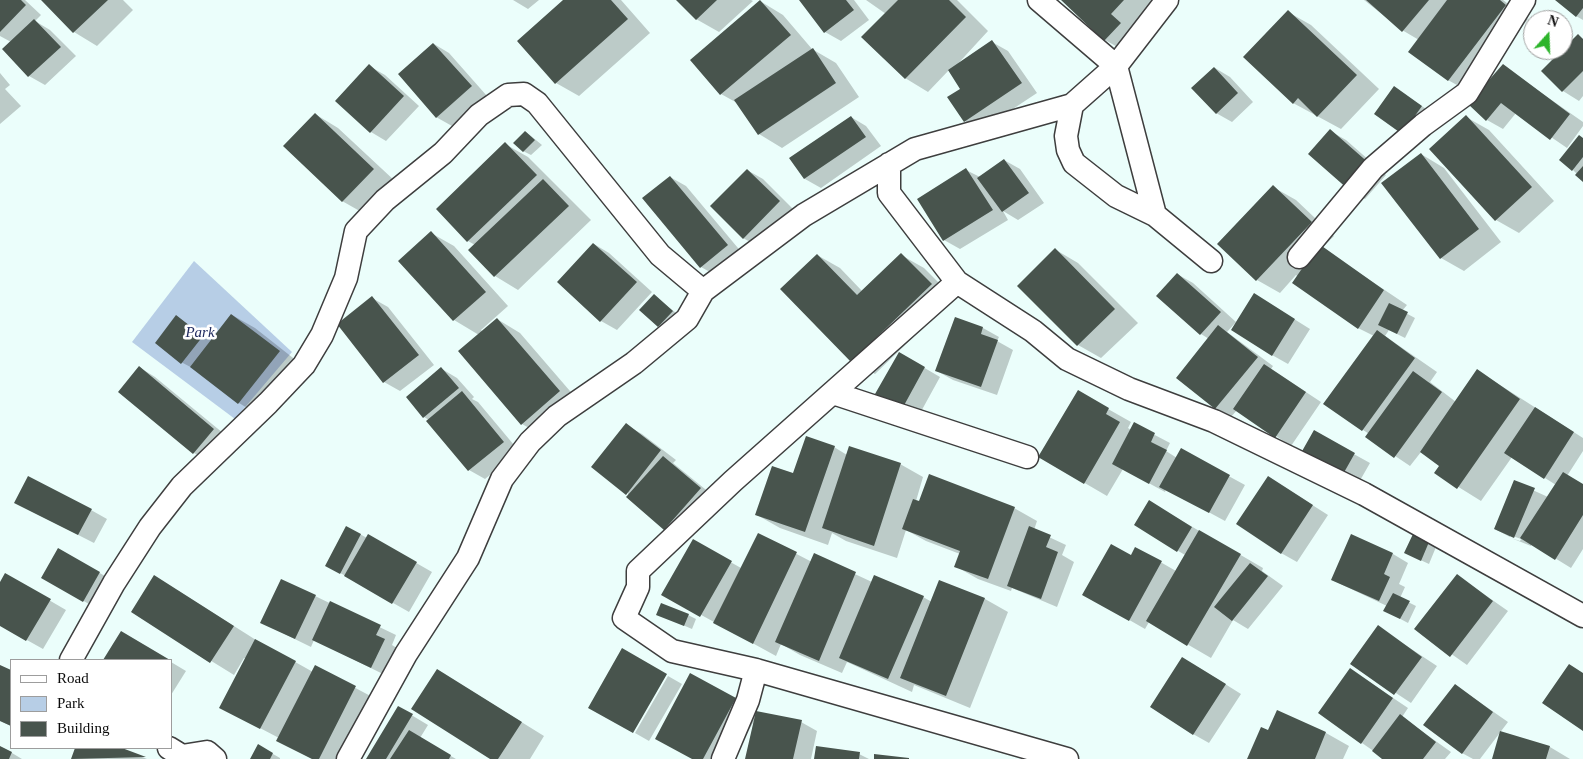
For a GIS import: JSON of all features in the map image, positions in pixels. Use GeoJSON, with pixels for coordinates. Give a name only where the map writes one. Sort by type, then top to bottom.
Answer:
{"type":"FeatureCollection","features":[{"type":"Feature","properties":{"kind":"street"},"geometry":{"type":"LineString","coordinates":[[1038,0],[1116,66],[1155,215]]}},
{"type":"Feature","properties":{"kind":"street"},"geometry":{"type":"LineString","coordinates":[[348,759],[406,654],[468,558],[502,479],[530,442],[557,416],[634,363],[688,319],[703,291],[804,215],[915,149],[1072,105],[1116,66],[1166,0]]}},
{"type":"Feature","properties":{"kind":"street"},"geometry":{"type":"LineString","coordinates":[[1299,257],[1373,168],[1423,125],[1467,93],[1524,0]]}},
{"type":"Feature","properties":{"kind":"street"},"geometry":{"type":"LineString","coordinates":[[72,659],[114,582],[150,527],[182,486],[268,403],[304,365],[322,335],[346,278],[356,231],[385,200],[443,153],[479,115],[508,95],[524,94],[537,103],[660,255],[703,291]]}},
{"type":"Feature","properties":{"kind":"street"},"geometry":{"type":"LineString","coordinates":[[1072,105],[1066,136],[1068,150],[1074,163],[1116,196],[1155,215],[1211,261]]}},
{"type":"Feature","properties":{"kind":"street"},"geometry":{"type":"LineString","coordinates":[[888,193],[915,149]]}},
{"type":"Feature","properties":{"kind":"street"},"geometry":{"type":"LineString","coordinates":[[889,164],[888,193],[957,282],[1018,320],[1067,358],[1129,389],[1214,421],[1364,494],[1583,616]]}},
{"type":"Feature","properties":{"kind":"street"},"geometry":{"type":"LineString","coordinates":[[957,282],[732,481],[638,571],[638,587],[624,618],[672,651],[756,670],[1067,759]]}},
{"type":"Feature","properties":{"kind":"street"},"geometry":{"type":"LineString","coordinates":[[833,393],[1027,457]]}},
{"type":"Feature","properties":{"kind":"street"},"geometry":{"type":"LineString","coordinates":[[723,759],[748,700],[756,670]]}},
{"type":"Feature","properties":{"kind":"street"},"geometry":{"type":"LineString","coordinates":[[177,754],[207,752],[215,759]]}},
{"type":"Feature","properties":{"kind":"green space","name":"Park"},"geometry":{"type":"Polygon","coordinates":[[[194,261],[292,352],[235,419],[132,342],[194,261]]]}},
{"type":"Feature","properties":{"kind":"building"},"geometry":{"type":"Polygon","coordinates":[[[0,0],[21,0],[26,5],[0,32],[0,0]]]}},
{"type":"Feature","properties":{"kind":"building"},"geometry":{"type":"Polygon","coordinates":[[[41,0],[108,0],[73,33],[41,0]]]}},
{"type":"Feature","properties":{"kind":"building"},"geometry":{"type":"Polygon","coordinates":[[[563,0],[611,0],[628,19],[555,84],[517,41],[563,0]]]}},
{"type":"Feature","properties":{"kind":"building"},"geometry":{"type":"Polygon","coordinates":[[[676,0],[717,0],[696,20],[676,0]]]}},
{"type":"Feature","properties":{"kind":"building"},"geometry":{"type":"Polygon","coordinates":[[[760,0],[791,35],[720,95],[690,60],[760,0]]]}},
{"type":"Feature","properties":{"kind":"building"},"geometry":{"type":"Polygon","coordinates":[[[799,0],[846,0],[854,10],[824,33],[799,0]]]}},
{"type":"Feature","properties":{"kind":"building"},"geometry":{"type":"Polygon","coordinates":[[[898,0],[949,0],[966,17],[905,79],[861,37],[898,0]]]}},
{"type":"Feature","properties":{"kind":"building"},"geometry":{"type":"Polygon","coordinates":[[[1061,0],[1124,0],[1111,14],[1121,23],[1104,41],[1061,0]]]}},
{"type":"Feature","properties":{"kind":"building"},"geometry":{"type":"Polygon","coordinates":[[[1366,0],[1429,0],[1402,32],[1366,0]]]}},
{"type":"Feature","properties":{"kind":"building"},"geometry":{"type":"Polygon","coordinates":[[[1447,0],[1500,0],[1506,5],[1448,81],[1408,52],[1447,0]]]}},
{"type":"Feature","properties":{"kind":"building"},"geometry":{"type":"Polygon","coordinates":[[[1555,0],[1583,0],[1583,8],[1576,17],[1573,15],[1573,10],[1567,10],[1555,0]]]}},
{"type":"Feature","properties":{"kind":"building"},"geometry":{"type":"Polygon","coordinates":[[[1288,10],[1357,75],[1317,117],[1298,98],[1293,104],[1243,57],[1288,10]]]}},
{"type":"Feature","properties":{"kind":"building"},"geometry":{"type":"Polygon","coordinates":[[[34,19],[61,47],[28,77],[2,49],[34,19]]]}},
{"type":"Feature","properties":{"kind":"building"},"geometry":{"type":"Polygon","coordinates":[[[1578,34],[1583,39],[1583,71],[1562,92],[1541,71],[1552,60],[1573,60],[1573,39],[1578,34]]]}},
{"type":"Feature","properties":{"kind":"building"},"geometry":{"type":"Polygon","coordinates":[[[992,40],[1022,83],[964,122],[947,97],[960,89],[948,70],[992,40]]]}},
{"type":"Feature","properties":{"kind":"building"},"geometry":{"type":"Polygon","coordinates":[[[433,43],[472,86],[436,118],[398,74],[433,43]]]}},
{"type":"Feature","properties":{"kind":"building"},"geometry":{"type":"Polygon","coordinates":[[[813,48],[836,83],[758,135],[734,100],[813,48]]]}},
{"type":"Feature","properties":{"kind":"building"},"geometry":{"type":"Polygon","coordinates":[[[369,64],[404,96],[370,133],[335,101],[369,64]]]}},
{"type":"Feature","properties":{"kind":"building"},"geometry":{"type":"Polygon","coordinates":[[[1503,64],[1570,114],[1550,140],[1501,103],[1486,121],[1468,104],[1503,64]]]}},
{"type":"Feature","properties":{"kind":"building"},"geometry":{"type":"Polygon","coordinates":[[[1214,67],[1238,93],[1216,114],[1191,88],[1214,67]]]}},
{"type":"Feature","properties":{"kind":"building"},"geometry":{"type":"Polygon","coordinates":[[[1394,86],[1422,106],[1402,134],[1374,114],[1394,86]]]}},
{"type":"Feature","properties":{"kind":"building"},"geometry":{"type":"Polygon","coordinates":[[[315,113],[374,169],[342,202],[283,146],[315,113]]]}},
{"type":"Feature","properties":{"kind":"building"},"geometry":{"type":"Polygon","coordinates":[[[1466,115],[1532,187],[1495,221],[1429,149],[1466,115]]]}},
{"type":"Feature","properties":{"kind":"building"},"geometry":{"type":"Polygon","coordinates":[[[851,116],[866,137],[804,179],[789,158],[851,116]]]}},
{"type":"Feature","properties":{"kind":"building"},"geometry":{"type":"Polygon","coordinates":[[[1330,129],[1371,165],[1349,190],[1308,154],[1330,129]]]}},
{"type":"Feature","properties":{"kind":"building"},"geometry":{"type":"Polygon","coordinates":[[[525,131],[535,140],[523,152],[513,143],[525,131]]]}},
{"type":"Feature","properties":{"kind":"building"},"geometry":{"type":"Polygon","coordinates":[[[1579,135],[1583,138],[1583,157],[1572,171],[1559,160],[1579,135]]]}},
{"type":"Feature","properties":{"kind":"building"},"geometry":{"type":"Polygon","coordinates":[[[505,142],[537,175],[467,242],[436,209],[505,142]]]}},
{"type":"Feature","properties":{"kind":"building"},"geometry":{"type":"Polygon","coordinates":[[[1421,153],[1479,229],[1440,259],[1381,183],[1421,153]]]}},
{"type":"Feature","properties":{"kind":"building"},"geometry":{"type":"Polygon","coordinates":[[[1004,159],[1029,193],[1002,212],[977,178],[1004,159]]]}},
{"type":"Feature","properties":{"kind":"building"},"geometry":{"type":"Polygon","coordinates":[[[1583,166],[1583,182],[1575,175],[1583,166]]]}},
{"type":"Feature","properties":{"kind":"building"},"geometry":{"type":"Polygon","coordinates":[[[966,168],[993,210],[943,241],[917,199],[966,168]]]}},
{"type":"Feature","properties":{"kind":"building"},"geometry":{"type":"Polygon","coordinates":[[[747,169],[780,201],[743,239],[710,206],[747,169]]]}},
{"type":"Feature","properties":{"kind":"building"},"geometry":{"type":"Polygon","coordinates":[[[670,176],[728,245],[700,268],[642,198],[670,176]]]}},
{"type":"Feature","properties":{"kind":"building"},"geometry":{"type":"Polygon","coordinates":[[[543,179],[569,206],[494,277],[468,250],[543,179]]]}},
{"type":"Feature","properties":{"kind":"building"},"geometry":{"type":"Polygon","coordinates":[[[1273,185],[1312,222],[1256,281],[1217,244],[1273,185]]]}},
{"type":"Feature","properties":{"kind":"building"},"geometry":{"type":"Polygon","coordinates":[[[431,231],[486,292],[453,321],[398,261],[431,231]]]}},
{"type":"Feature","properties":{"kind":"building"},"geometry":{"type":"Polygon","coordinates":[[[593,243],[637,282],[600,322],[557,282],[593,243]]]}},
{"type":"Feature","properties":{"kind":"building"},"geometry":{"type":"Polygon","coordinates":[[[1319,244],[1384,290],[1358,329],[1292,283],[1319,244]]]}},
{"type":"Feature","properties":{"kind":"building"},"geometry":{"type":"Polygon","coordinates":[[[1055,248],[1115,309],[1077,346],[1017,286],[1055,248]]]}},
{"type":"Feature","properties":{"kind":"building"},"geometry":{"type":"Polygon","coordinates":[[[901,253],[932,284],[851,362],[780,289],[817,254],[857,295],[901,253]]]}},
{"type":"Feature","properties":{"kind":"building"},"geometry":{"type":"Polygon","coordinates":[[[1177,273],[1221,312],[1200,335],[1156,296],[1177,273]]]}},
{"type":"Feature","properties":{"kind":"building"},"geometry":{"type":"Polygon","coordinates":[[[1254,293],[1295,319],[1272,356],[1231,330],[1254,293]]]}},
{"type":"Feature","properties":{"kind":"building"},"geometry":{"type":"Polygon","coordinates":[[[654,294],[673,311],[658,327],[639,310],[654,294]]]}},
{"type":"Feature","properties":{"kind":"building"},"geometry":{"type":"Polygon","coordinates":[[[372,296],[419,355],[383,383],[337,324],[372,296]]]}},
{"type":"Feature","properties":{"kind":"building"},"geometry":{"type":"Polygon","coordinates":[[[1389,303],[1408,312],[1397,334],[1378,325],[1389,303]]]}},
{"type":"Feature","properties":{"kind":"building"},"geometry":{"type":"Polygon","coordinates":[[[231,314],[280,351],[238,404],[190,367],[231,314]]]}},
{"type":"Feature","properties":{"kind":"building"},"geometry":{"type":"Polygon","coordinates":[[[176,315],[203,336],[181,364],[155,343],[176,315]]]}},
{"type":"Feature","properties":{"kind":"building"},"geometry":{"type":"Polygon","coordinates":[[[955,317],[983,327],[981,334],[998,340],[981,387],[935,371],[955,317]]]}},
{"type":"Feature","properties":{"kind":"building"},"geometry":{"type":"Polygon","coordinates":[[[497,318],[560,391],[521,425],[458,351],[497,318]]]}},
{"type":"Feature","properties":{"kind":"building"},"geometry":{"type":"Polygon","coordinates":[[[1218,325],[1258,357],[1215,409],[1176,378],[1218,325]]]}},
{"type":"Feature","properties":{"kind":"building"},"geometry":{"type":"Polygon","coordinates":[[[1377,330],[1415,358],[1362,431],[1323,404],[1377,330]]]}},
{"type":"Feature","properties":{"kind":"building"},"geometry":{"type":"Polygon","coordinates":[[[899,352],[925,367],[902,409],[875,394],[899,352]]]}},
{"type":"Feature","properties":{"kind":"building"},"geometry":{"type":"Polygon","coordinates":[[[1264,364],[1306,392],[1275,438],[1233,409],[1264,364]]]}},
{"type":"Feature","properties":{"kind":"building"},"geometry":{"type":"Polygon","coordinates":[[[139,366],[214,429],[193,454],[118,392],[139,366]]]}},
{"type":"Feature","properties":{"kind":"building"},"geometry":{"type":"Polygon","coordinates":[[[441,367],[459,388],[423,418],[406,397],[441,367]]]}},
{"type":"Feature","properties":{"kind":"building"},"geometry":{"type":"Polygon","coordinates":[[[1477,369],[1520,399],[1457,489],[1434,473],[1439,466],[1420,452],[1477,369]]]}},
{"type":"Feature","properties":{"kind":"building"},"geometry":{"type":"Polygon","coordinates":[[[1413,371],[1442,392],[1394,458],[1365,437],[1413,371]]]}},
{"type":"Feature","properties":{"kind":"building"},"geometry":{"type":"Polygon","coordinates":[[[1078,390],[1109,408],[1106,414],[1120,422],[1084,484],[1038,457],[1078,390]]]}},
{"type":"Feature","properties":{"kind":"building"},"geometry":{"type":"Polygon","coordinates":[[[462,391],[504,442],[468,471],[426,421],[462,391]]]}},
{"type":"Feature","properties":{"kind":"building"},"geometry":{"type":"Polygon","coordinates":[[[1535,407],[1574,432],[1544,479],[1504,453],[1535,407]]]}},
{"type":"Feature","properties":{"kind":"building"},"geometry":{"type":"Polygon","coordinates":[[[1134,422],[1155,433],[1151,442],[1167,450],[1149,484],[1112,464],[1134,422]]]}},
{"type":"Feature","properties":{"kind":"building"},"geometry":{"type":"Polygon","coordinates":[[[626,423],[661,450],[626,495],[591,467],[626,423]]]}},
{"type":"Feature","properties":{"kind":"building"},"geometry":{"type":"Polygon","coordinates":[[[1314,430],[1355,453],[1342,476],[1301,453],[1314,430]]]}},
{"type":"Feature","properties":{"kind":"building"},"geometry":{"type":"Polygon","coordinates":[[[806,436],[835,446],[805,532],[755,515],[772,466],[793,473],[806,436]]]}},
{"type":"Feature","properties":{"kind":"building"},"geometry":{"type":"Polygon","coordinates":[[[849,446],[901,463],[874,546],[822,528],[849,446]]]}},
{"type":"Feature","properties":{"kind":"building"},"geometry":{"type":"Polygon","coordinates":[[[1181,448],[1230,475],[1209,513],[1159,487],[1181,448]]]}},
{"type":"Feature","properties":{"kind":"building"},"geometry":{"type":"Polygon","coordinates":[[[663,456],[701,488],[664,530],[626,497],[663,456]]]}},
{"type":"Feature","properties":{"kind":"building"},"geometry":{"type":"Polygon","coordinates":[[[1563,472],[1583,484],[1583,515],[1555,560],[1520,538],[1563,472]]]}},
{"type":"Feature","properties":{"kind":"building"},"geometry":{"type":"Polygon","coordinates":[[[929,474],[1015,507],[988,579],[954,567],[960,551],[902,529],[913,499],[919,501],[929,474]]]}},
{"type":"Feature","properties":{"kind":"building"},"geometry":{"type":"Polygon","coordinates":[[[28,476],[92,509],[78,535],[14,503],[28,476]]]}},
{"type":"Feature","properties":{"kind":"building"},"geometry":{"type":"Polygon","coordinates":[[[1268,476],[1313,505],[1281,554],[1236,524],[1268,476]]]}},
{"type":"Feature","properties":{"kind":"building"},"geometry":{"type":"Polygon","coordinates":[[[1514,480],[1535,488],[1514,538],[1494,529],[1514,480]]]}},
{"type":"Feature","properties":{"kind":"building"},"geometry":{"type":"Polygon","coordinates":[[[1149,500],[1192,527],[1177,552],[1134,525],[1149,500]]]}},
{"type":"Feature","properties":{"kind":"building"},"geometry":{"type":"Polygon","coordinates":[[[346,526],[361,534],[340,574],[325,566],[346,526]]]}},
{"type":"Feature","properties":{"kind":"building"},"geometry":{"type":"Polygon","coordinates":[[[1029,526],[1051,535],[1046,547],[1058,552],[1041,599],[1007,586],[1029,526]]]}},
{"type":"Feature","properties":{"kind":"building"},"geometry":{"type":"Polygon","coordinates":[[[1199,530],[1241,554],[1187,646],[1146,621],[1199,530]]]}},
{"type":"Feature","properties":{"kind":"building"},"geometry":{"type":"Polygon","coordinates":[[[758,533],[797,552],[753,644],[713,623],[758,533]]]}},
{"type":"Feature","properties":{"kind":"building"},"geometry":{"type":"Polygon","coordinates":[[[368,534],[417,562],[392,604],[344,576],[368,534]]]}},
{"type":"Feature","properties":{"kind":"building"},"geometry":{"type":"Polygon","coordinates":[[[1351,534],[1393,553],[1384,574],[1390,577],[1379,601],[1331,580],[1351,534]]]}},
{"type":"Feature","properties":{"kind":"building"},"geometry":{"type":"Polygon","coordinates":[[[1413,534],[1429,542],[1421,561],[1404,553],[1413,534]]]}},
{"type":"Feature","properties":{"kind":"building"},"geometry":{"type":"Polygon","coordinates":[[[693,539],[732,561],[700,617],[661,595],[693,539]]]}},
{"type":"Feature","properties":{"kind":"building"},"geometry":{"type":"Polygon","coordinates":[[[1111,544],[1131,555],[1135,547],[1162,561],[1129,621],[1082,595],[1111,544]]]}},
{"type":"Feature","properties":{"kind":"building"},"geometry":{"type":"Polygon","coordinates":[[[58,548],[100,572],[83,602],[41,578],[58,548]]]}},
{"type":"Feature","properties":{"kind":"building"},"geometry":{"type":"Polygon","coordinates":[[[814,553],[856,572],[819,661],[775,642],[814,553]]]}},
{"type":"Feature","properties":{"kind":"building"},"geometry":{"type":"Polygon","coordinates":[[[1250,563],[1268,576],[1232,621],[1214,607],[1250,563]]]}},
{"type":"Feature","properties":{"kind":"building"},"geometry":{"type":"Polygon","coordinates":[[[5,573],[51,599],[26,641],[0,626],[0,582],[5,573]]]}},
{"type":"Feature","properties":{"kind":"building"},"geometry":{"type":"Polygon","coordinates":[[[1457,574],[1493,601],[1450,657],[1414,629],[1457,574]]]}},
{"type":"Feature","properties":{"kind":"building"},"geometry":{"type":"Polygon","coordinates":[[[154,575],[234,626],[210,663],[131,612],[154,575]]]}},
{"type":"Feature","properties":{"kind":"building"},"geometry":{"type":"Polygon","coordinates":[[[874,575],[924,596],[888,679],[839,658],[874,575]]]}},
{"type":"Feature","properties":{"kind":"building"},"geometry":{"type":"Polygon","coordinates":[[[281,579],[316,595],[295,639],[260,623],[281,579]]]}},
{"type":"Feature","properties":{"kind":"building"},"geometry":{"type":"Polygon","coordinates":[[[939,580],[985,598],[946,696],[900,678],[939,580]]]}},
{"type":"Feature","properties":{"kind":"building"},"geometry":{"type":"Polygon","coordinates":[[[1393,593],[1410,601],[1400,619],[1383,611],[1393,593]]]}},
{"type":"Feature","properties":{"kind":"building"},"geometry":{"type":"Polygon","coordinates":[[[330,601],[381,625],[376,635],[385,639],[371,668],[312,640],[330,601]]]}},
{"type":"Feature","properties":{"kind":"building"},"geometry":{"type":"Polygon","coordinates":[[[661,603],[689,614],[684,626],[656,615],[661,603]]]}},
{"type":"Feature","properties":{"kind":"building"},"geometry":{"type":"Polygon","coordinates":[[[1378,625],[1422,657],[1394,695],[1350,664],[1378,625]]]}},
{"type":"Feature","properties":{"kind":"building"},"geometry":{"type":"Polygon","coordinates":[[[121,631],[168,659],[104,659],[121,631]]]}},
{"type":"Feature","properties":{"kind":"building"},"geometry":{"type":"Polygon","coordinates":[[[255,639],[296,661],[260,729],[219,708],[255,639]]]}},
{"type":"Feature","properties":{"kind":"building"},"geometry":{"type":"Polygon","coordinates":[[[622,648],[667,674],[633,733],[588,708],[622,648]]]}},
{"type":"Feature","properties":{"kind":"building"},"geometry":{"type":"Polygon","coordinates":[[[1182,657],[1226,684],[1193,735],[1150,707],[1182,657]]]}},
{"type":"Feature","properties":{"kind":"building"},"geometry":{"type":"Polygon","coordinates":[[[1569,664],[1583,673],[1583,731],[1542,703],[1569,664]]]}},
{"type":"Feature","properties":{"kind":"building"},"geometry":{"type":"Polygon","coordinates":[[[0,665],[10,670],[10,726],[0,721],[0,665]]]}},
{"type":"Feature","properties":{"kind":"building"},"geometry":{"type":"Polygon","coordinates":[[[315,665],[356,686],[319,759],[312,759],[276,741],[315,665]]]}},
{"type":"Feature","properties":{"kind":"building"},"geometry":{"type":"Polygon","coordinates":[[[1350,668],[1393,698],[1361,744],[1318,713],[1350,668]]]}},
{"type":"Feature","properties":{"kind":"building"},"geometry":{"type":"Polygon","coordinates":[[[437,669],[522,722],[498,759],[490,759],[411,709],[437,669]]]}},
{"type":"Feature","properties":{"kind":"building"},"geometry":{"type":"Polygon","coordinates":[[[690,673],[736,698],[703,759],[692,759],[655,739],[690,673]]]}},
{"type":"Feature","properties":{"kind":"building"},"geometry":{"type":"Polygon","coordinates":[[[1455,684],[1493,712],[1462,754],[1423,725],[1455,684]]]}},
{"type":"Feature","properties":{"kind":"building"},"geometry":{"type":"Polygon","coordinates":[[[398,706],[413,714],[386,759],[366,759],[398,706]]]}},
{"type":"Feature","properties":{"kind":"building"},"geometry":{"type":"Polygon","coordinates":[[[1277,710],[1326,732],[1315,759],[1247,759],[1261,727],[1268,730],[1277,710]]]}},
{"type":"Feature","properties":{"kind":"building"},"geometry":{"type":"Polygon","coordinates":[[[756,711],[802,720],[793,759],[745,759],[756,711]]]}},
{"type":"Feature","properties":{"kind":"building"},"geometry":{"type":"Polygon","coordinates":[[[1400,714],[1436,742],[1423,759],[1382,759],[1372,751],[1400,714]]]}},
{"type":"Feature","properties":{"kind":"building"},"geometry":{"type":"Polygon","coordinates":[[[409,730],[451,755],[449,759],[390,759],[409,730]]]}},
{"type":"Feature","properties":{"kind":"building"},"geometry":{"type":"Polygon","coordinates":[[[1500,731],[1550,746],[1546,759],[1492,759],[1500,731]]]}},
{"type":"Feature","properties":{"kind":"building"},"geometry":{"type":"Polygon","coordinates":[[[258,744],[273,753],[270,759],[250,759],[258,744]]]}},
{"type":"Feature","properties":{"kind":"building"},"geometry":{"type":"Polygon","coordinates":[[[0,746],[12,752],[9,759],[0,759],[0,746]]]}},
{"type":"Feature","properties":{"kind":"building"},"geometry":{"type":"Polygon","coordinates":[[[816,746],[860,752],[859,759],[814,759],[816,746]]]}},
{"type":"Feature","properties":{"kind":"building"},"geometry":{"type":"Polygon","coordinates":[[[75,749],[125,749],[146,757],[71,759],[75,749]]]}},
{"type":"Feature","properties":{"kind":"building"},"geometry":{"type":"Polygon","coordinates":[[[874,754],[909,758],[909,759],[874,759],[874,754]]]}}]}
